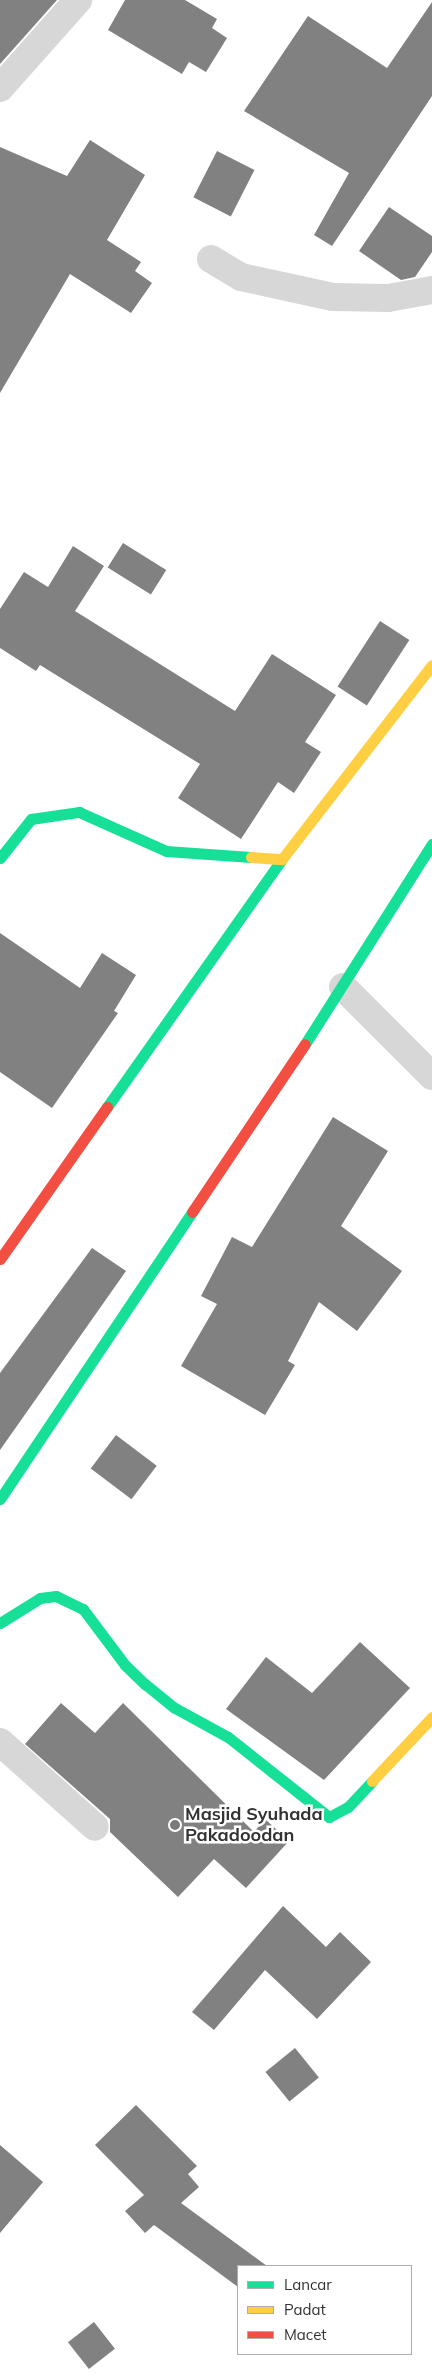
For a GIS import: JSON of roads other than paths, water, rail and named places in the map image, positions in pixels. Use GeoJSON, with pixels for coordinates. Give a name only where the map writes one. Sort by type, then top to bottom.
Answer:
{"type":"FeatureCollection","features":[{"type":"Feature","properties":{"kind":"street"},"geometry":{"type":"LineString","coordinates":[[0,88],[78,0]]}},
{"type":"Feature","properties":{"kind":"street"},"geometry":{"type":"LineString","coordinates":[[211,259],[241,277],[333,297],[388,298],[432,290]]}},
{"type":"Feature","properties":{"kind":"street"},"geometry":{"type":"LineString","coordinates":[[0,1259],[282,859],[432,665]]}},
{"type":"Feature","properties":{"kind":"street"},"geometry":{"type":"LineString","coordinates":[[0,858],[31,819],[79,812],[166,851],[282,859]]}},
{"type":"Feature","properties":{"kind":"street"},"geometry":{"type":"LineString","coordinates":[[0,1499],[343,987],[432,844]]}},
{"type":"Feature","properties":{"kind":"street"},"geometry":{"type":"LineString","coordinates":[[343,987],[432,1076]]}},
{"type":"Feature","properties":{"kind":"street"},"geometry":{"type":"LineString","coordinates":[[0,1623],[40,1598],[56,1596],[83,1609],[125,1665],[145,1684],[175,1708],[228,1737],[318,1812],[329,1816],[348,1807],[432,1717]]}},
{"type":"Feature","properties":{"kind":"street"},"geometry":{"type":"LineString","coordinates":[[0,1742],[95,1828]]}},
{"type":"Feature","properties":{"kind":"place","name":"Masjid Syuhada Pakadoodan"},"geometry":{"type":"Point","coordinates":[175,1825]}}]}
